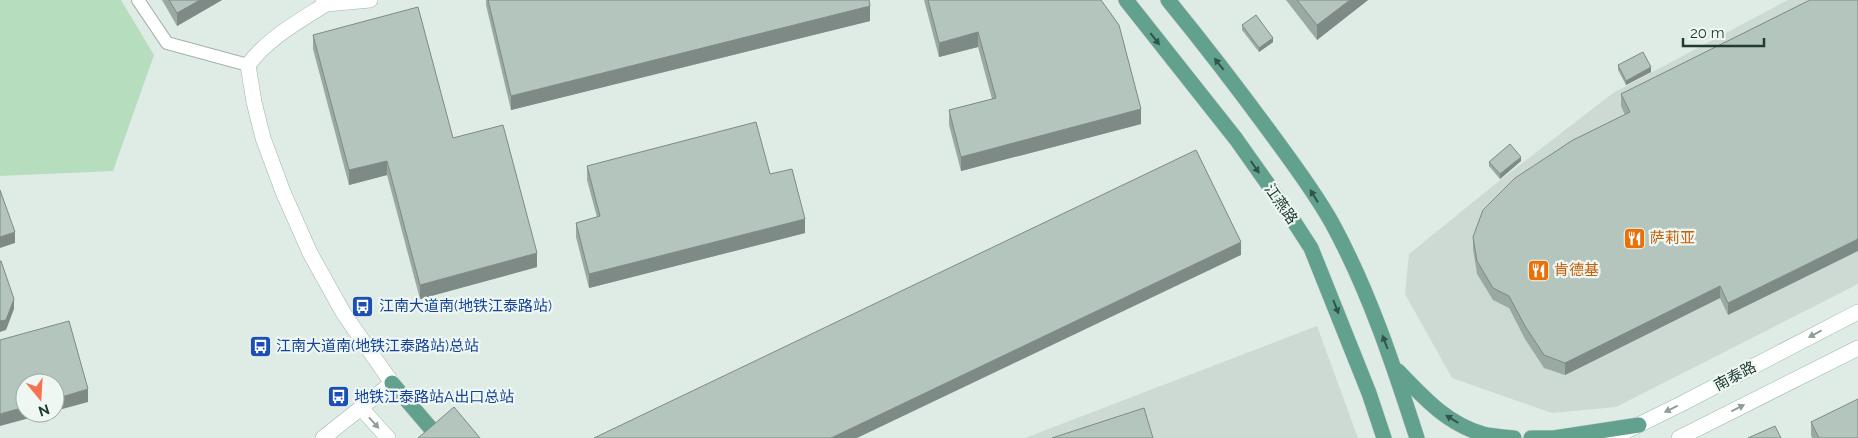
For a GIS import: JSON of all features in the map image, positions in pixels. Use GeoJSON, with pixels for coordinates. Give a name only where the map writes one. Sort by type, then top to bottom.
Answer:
{"type":"FeatureCollection","features":[{"type":"Feature","properties":{"kind":"main road","name":"江燕路"},"geometry":{"type":"LineString","coordinates":[[1126,0],[1236,139],[1311,248],[1366,384],[1384,438]]}},
{"type":"Feature","properties":{"kind":"main road","name":"江燕路"},"geometry":{"type":"LineString","coordinates":[[1168,0],[1300,172],[1331,223],[1370,301],[1395,368],[1417,438]]}},
{"type":"Feature","properties":{"kind":"main road"},"geometry":{"type":"LineString","coordinates":[[1395,368],[1430,404],[1454,422],[1483,434],[1514,438]]}},
{"type":"Feature","properties":{"kind":"main road"},"geometry":{"type":"LineString","coordinates":[[392,383],[439,438]]}},
{"type":"Feature","properties":{"kind":"main road"},"geometry":{"type":"LineString","coordinates":[[1531,438],[1554,438],[1639,425]]}},
{"type":"Feature","properties":{"kind":"street"},"geometry":{"type":"LineString","coordinates":[[323,438],[392,383],[344,314],[310,253],[283,192],[263,138],[254,102],[248,65],[269,41],[328,2],[370,0]]}},
{"type":"Feature","properties":{"kind":"street","name":"南泰路"},"geometry":{"type":"LineString","coordinates":[[1612,438],[1858,312]]}},
{"type":"Feature","properties":{"kind":"street","name":"南泰路"},"geometry":{"type":"LineString","coordinates":[[1678,438],[1858,348]]}},
{"type":"Feature","properties":{"kind":"street"},"geometry":{"type":"LineString","coordinates":[[361,408],[388,438]]}},
{"type":"Feature","properties":{"kind":"lane"},"geometry":{"type":"LineString","coordinates":[[138,0],[167,43],[248,65]]}},
{"type":"Feature","properties":{"kind":"shaded area"},"geometry":{"type":"Polygon","coordinates":[[[1788,0],[1858,0],[1858,284],[1616,407],[1552,413],[1452,378],[1405,294],[1409,254],[1494,185],[1613,93],[1788,0]]]}},
{"type":"Feature","properties":{"kind":"shaded area"},"geometry":{"type":"Polygon","coordinates":[[[1317,326],[1358,438],[1025,438],[1317,326]]]}},
{"type":"Feature","properties":{"kind":"green space"},"geometry":{"type":"Polygon","coordinates":[[[0,0],[121,0],[154,55],[113,171],[0,176],[0,0]]]}},
{"type":"Feature","properties":{"kind":"building"},"geometry":{"type":"Polygon","coordinates":[[[169,0],[200,0],[177,13],[169,0]]]}},
{"type":"Feature","properties":{"kind":"building"},"geometry":{"type":"Polygon","coordinates":[[[488,0],[869,0],[870,6],[511,96],[488,0]]]}},
{"type":"Feature","properties":{"kind":"building"},"geometry":{"type":"Polygon","coordinates":[[[928,0],[1101,0],[1119,25],[1141,109],[961,157],[949,110],[996,98],[978,32],[939,43],[928,0]]]}},
{"type":"Feature","properties":{"kind":"building"},"geometry":{"type":"Polygon","coordinates":[[[1297,0],[1350,0],[1317,25],[1297,0]]]}},
{"type":"Feature","properties":{"kind":"building"},"geometry":{"type":"Polygon","coordinates":[[[1810,0],[1858,0],[1858,239],[1728,303],[1720,286],[1565,363],[1544,355],[1525,326],[1509,296],[1493,288],[1477,261],[1473,237],[1483,210],[1515,178],[1573,140],[1630,112],[1621,94],[1810,0]]]}},
{"type":"Feature","properties":{"kind":"building"},"geometry":{"type":"Polygon","coordinates":[[[418,7],[453,138],[503,125],[537,253],[420,285],[387,161],[349,170],[313,35],[418,7]]]}},
{"type":"Feature","properties":{"kind":"building"},"geometry":{"type":"Polygon","coordinates":[[[1256,15],[1273,38],[1259,48],[1242,25],[1256,15]]]}},
{"type":"Feature","properties":{"kind":"building"},"geometry":{"type":"Polygon","coordinates":[[[1643,52],[1651,67],[1626,81],[1618,65],[1643,52]]]}},
{"type":"Feature","properties":{"kind":"building"},"geometry":{"type":"Polygon","coordinates":[[[756,122],[770,174],[792,169],[805,219],[589,274],[576,223],[600,216],[587,166],[756,122]]]}},
{"type":"Feature","properties":{"kind":"building"},"geometry":{"type":"Polygon","coordinates":[[[1510,144],[1521,157],[1500,174],[1489,162],[1510,144]]]}},
{"type":"Feature","properties":{"kind":"building"},"geometry":{"type":"Polygon","coordinates":[[[1196,150],[1241,242],[831,438],[594,438],[1196,150]]]}},
{"type":"Feature","properties":{"kind":"building"},"geometry":{"type":"Polygon","coordinates":[[[0,190],[15,232],[0,237],[0,190]]]}},
{"type":"Feature","properties":{"kind":"building"},"geometry":{"type":"Polygon","coordinates":[[[0,261],[14,299],[6,320],[0,321],[0,261]]]}},
{"type":"Feature","properties":{"kind":"building"},"geometry":{"type":"Polygon","coordinates":[[[69,321],[88,389],[65,396],[65,373],[15,373],[15,410],[0,414],[0,340],[69,321]]]}},
{"type":"Feature","properties":{"kind":"building"},"geometry":{"type":"Polygon","coordinates":[[[1858,399],[1858,438],[1819,438],[1811,422],[1858,399]]]}},
{"type":"Feature","properties":{"kind":"building"},"geometry":{"type":"Polygon","coordinates":[[[454,407],[480,438],[418,438],[454,407]]]}},
{"type":"Feature","properties":{"kind":"building"},"geometry":{"type":"Polygon","coordinates":[[[1144,408],[1153,438],[1052,438],[1144,408]]]}},
{"type":"Feature","properties":{"kind":"building"},"geometry":{"type":"Polygon","coordinates":[[[1775,426],[1781,438],[1748,438],[1775,426]]]}},
{"type":"Feature","properties":{"kind":"place","name":"萨莉亚"},"geometry":{"type":"Point","coordinates":[1634,238]}},
{"type":"Feature","properties":{"kind":"place","name":"肯德基"},"geometry":{"type":"Point","coordinates":[1538,270]}},
{"type":"Feature","properties":{"kind":"place","name":"江南大道南(地铁江泰路站)"},"geometry":{"type":"Point","coordinates":[363,306]}},
{"type":"Feature","properties":{"kind":"place","name":"江南大道南(地铁江泰路站)总站"},"geometry":{"type":"Point","coordinates":[260,346]}},
{"type":"Feature","properties":{"kind":"place","name":"地铁江泰路站A出口总站"},"geometry":{"type":"Point","coordinates":[338,397]}}]}
